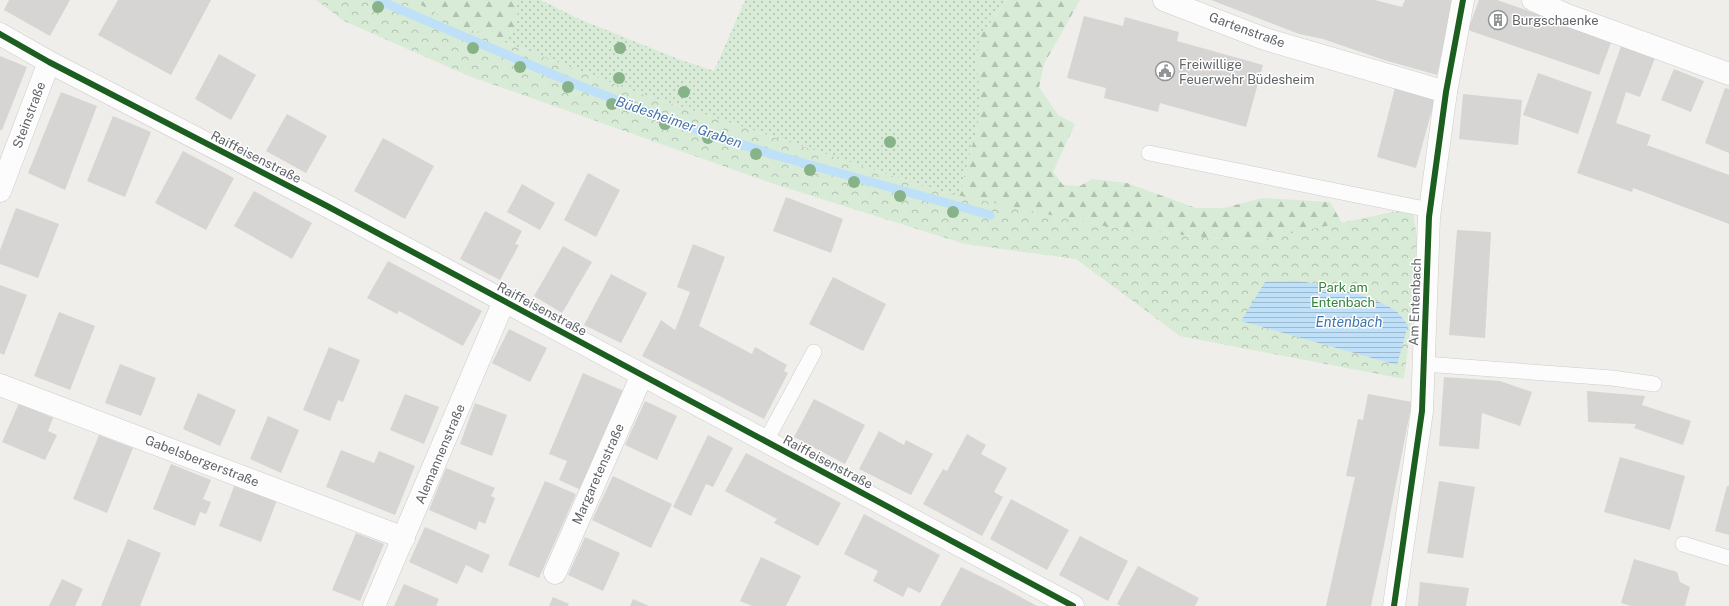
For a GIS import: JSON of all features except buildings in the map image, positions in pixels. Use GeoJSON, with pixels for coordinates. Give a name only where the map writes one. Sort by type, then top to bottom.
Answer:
{"type":"FeatureCollection","features":[{"type":"Feature","properties":{"kind":"street","name":"Gartenstraße"},"geometry":{"type":"LineString","coordinates":[[1164,0],[1266,39],[1446,92]]}},
{"type":"Feature","properties":{"kind":"street","name":"Am Entenbach"},"geometry":{"type":"LineString","coordinates":[[1394,606],[1422,412],[1430,210],[1446,92],[1463,0]]}},
{"type":"Feature","properties":{"kind":"street"},"geometry":{"type":"LineString","coordinates":[[1533,0],[1567,15],[1729,74]]}},
{"type":"Feature","properties":{"kind":"street","name":"Raiffeisenstraße"},"geometry":{"type":"LineString","coordinates":[[0,34],[49,62],[327,206],[1073,606]]}},
{"type":"Feature","properties":{"kind":"street","name":"Steinstraße"},"geometry":{"type":"LineString","coordinates":[[0,191],[49,62]]}},
{"type":"Feature","properties":{"kind":"street","name":"Alemannenstraße"},"geometry":{"type":"LineString","coordinates":[[374,606],[504,301]]}},
{"type":"Feature","properties":{"kind":"street","name":"Margaretenstraße"},"geometry":{"type":"LineString","coordinates":[[555,573],[642,375]]}},
{"type":"Feature","properties":{"kind":"street","name":"Gabelsbergerstraße"},"geometry":{"type":"LineString","coordinates":[[0,384],[404,538]]}},
{"type":"Feature","properties":{"kind":"lane"},"geometry":{"type":"LineString","coordinates":[[1149,153],[1430,210]]}},
{"type":"Feature","properties":{"kind":"lane","name":"Raiffeisenstraße"},"geometry":{"type":"LineString","coordinates":[[766,442],[814,352]]}},
{"type":"Feature","properties":{"kind":"lane"},"geometry":{"type":"LineString","coordinates":[[1424,364],[1612,378],[1654,384]]}},
{"type":"Feature","properties":{"kind":"lane"},"geometry":{"type":"LineString","coordinates":[[1683,544],[1729,558]]}},
{"type":"Feature","properties":{"kind":"green space","name":"Park am Entenbach"},"geometry":{"type":"Polygon","coordinates":[[[316,0],[411,0],[461,26],[633,91],[779,139],[942,192],[1107,227],[1250,242],[1412,208],[1420,253],[1404,379],[1180,336],[1076,259],[965,244],[777,185],[469,76],[344,21],[316,0]]]}},
{"type":"Feature","properties":{"kind":"green space"},"geometry":{"type":"Polygon","coordinates":[[[411,0],[516,0],[518,13],[512,32],[504,42],[461,26],[411,0]]]}},
{"type":"Feature","properties":{"kind":"green space"},"geometry":{"type":"Polygon","coordinates":[[[516,0],[541,0],[579,19],[678,59],[714,71],[745,0],[1007,0],[993,18],[980,97],[979,120],[959,196],[942,192],[633,91],[504,42],[512,32],[517,5],[516,0]]]}},
{"type":"Feature","properties":{"kind":"green space"},"geometry":{"type":"Polygon","coordinates":[[[1007,0],[1080,0],[1044,64],[1039,87],[1058,115],[1075,124],[1053,172],[1063,185],[1080,186],[1092,179],[1127,183],[1196,208],[1224,208],[1262,198],[1330,202],[1342,223],[1250,242],[1107,227],[959,196],[979,120],[980,97],[976,58],[982,33],[1007,0]]]}},
{"type":"Feature","properties":{"kind":"water","name":"Entenbach"},"geometry":{"type":"Polygon","coordinates":[[[1298,281],[1349,292],[1375,300],[1396,311],[1408,325],[1397,365],[1241,321],[1265,282],[1298,281]]]}},
{"type":"Feature","properties":{"kind":"waterway","name":"Büdesheimer Graben"},"geometry":{"type":"LineString","coordinates":[[378,0],[580,86],[674,122],[771,154],[990,215]]}},
{"type":"Feature","properties":{"kind":"cycle path"},"geometry":{"type":"LineString","coordinates":[[1394,606],[1422,411],[1429,217],[1446,92],[1463,0]]}},
{"type":"Feature","properties":{"kind":"cycle path"},"geometry":{"type":"LineString","coordinates":[[0,34],[49,62],[327,206],[1073,606]]}},
{"type":"Feature","properties":{"kind":"place","name":"Burgschaenke"},"geometry":{"type":"Point","coordinates":[1498,20]}},
{"type":"Feature","properties":{"kind":"place","name":"Freiwillige Feuerwehr Büdesheim"},"geometry":{"type":"Point","coordinates":[1165,71]}}]}
